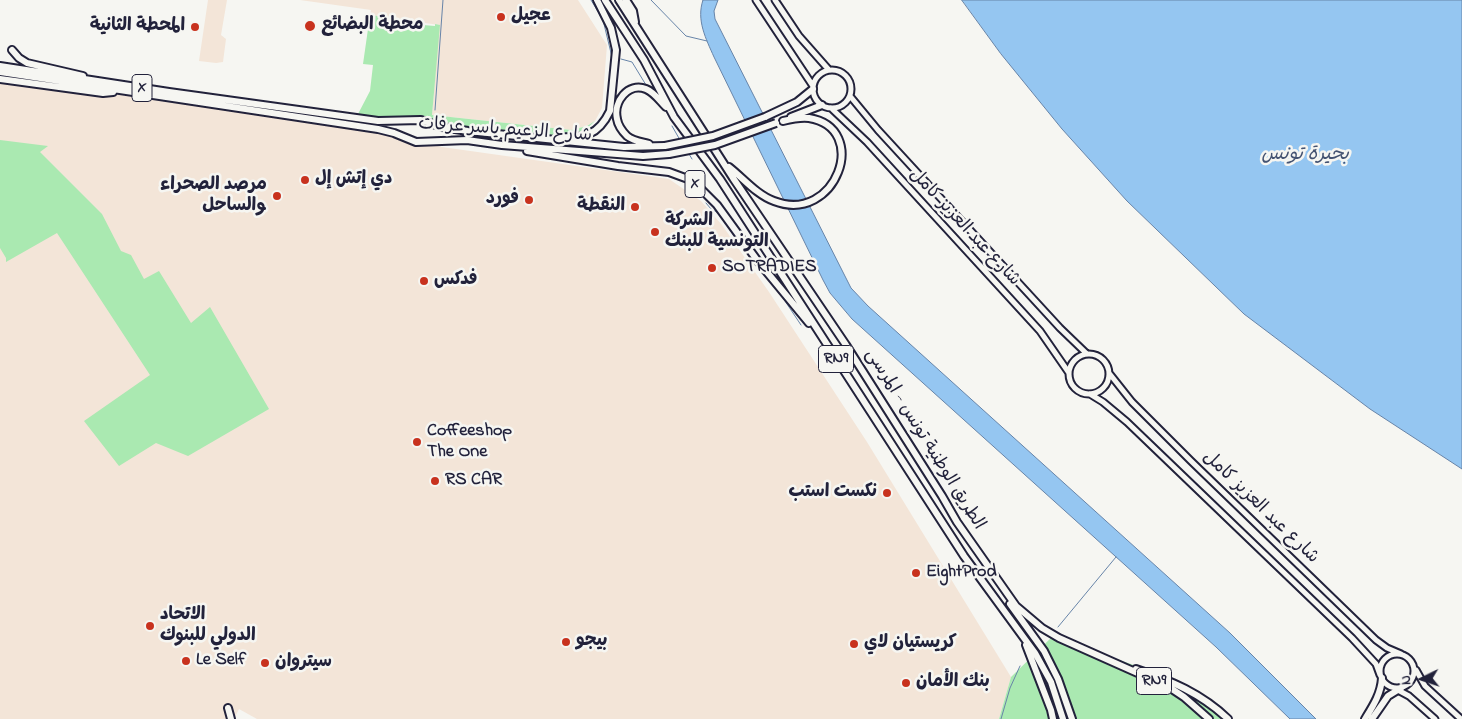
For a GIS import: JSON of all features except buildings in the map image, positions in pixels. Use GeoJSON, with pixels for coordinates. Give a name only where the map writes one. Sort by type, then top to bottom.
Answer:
{"type":"FeatureCollection","features":[{"type":"Feature","properties":{"kind":"highway","name":"X"},"geometry":{"type":"LineString","coordinates":[[530,138],[582,137],[599,128],[606,120],[610,111],[616,50],[611,28],[597,0]]}},
{"type":"Feature","properties":{"kind":"highway","name":"الطريق الوطنية تونس - المرسى"},"geometry":{"type":"LineString","coordinates":[[605,0],[644,60],[674,116],[720,179],[964,556],[1035,652],[1051,682],[1063,719]]}},
{"type":"Feature","properties":{"kind":"highway","name":"الطريق الوطنية تونس - المرسى"},"geometry":{"type":"LineString","coordinates":[[619,0],[723,162],[846,345],[957,522],[1016,606],[1042,628],[1092,654],[1169,687],[1184,697],[1209,719]]}},
{"type":"Feature","properties":{"kind":"highway"},"geometry":{"type":"LineString","coordinates":[[626,0],[632,11],[636,26]]}},
{"type":"Feature","properties":{"kind":"highway"},"geometry":{"type":"LineString","coordinates":[[12,50],[27,63],[76,73],[91,80]]}},
{"type":"Feature","properties":{"kind":"highway","name":"شارع الزعيم ياسر عرفات"},"geometry":{"type":"LineString","coordinates":[[3,69],[378,121],[416,120],[455,129],[624,147],[666,146],[713,136],[765,117],[797,102],[813,88]]}},
{"type":"Feature","properties":{"kind":"highway","name":"شارع الزعيم ياسر عرفات"},"geometry":{"type":"LineString","coordinates":[[3,69],[117,90],[378,129],[416,142],[466,140],[502,145],[643,156],[669,154],[715,145],[822,105]]}},
{"type":"Feature","properties":{"kind":"highway"},"geometry":{"type":"LineString","coordinates":[[0,79],[103,93],[117,90]]}},
{"type":"Feature","properties":{"kind":"highway"},"geometry":{"type":"LineString","coordinates":[[655,146],[633,140],[621,128],[617,119],[619,100],[630,89],[635,87],[647,90],[655,95],[674,116]]}},
{"type":"Feature","properties":{"kind":"highway"},"geometry":{"type":"LineString","coordinates":[[723,162],[753,188],[773,201],[783,204],[801,204],[821,196],[831,187],[841,167],[841,149],[838,140],[829,127],[816,120],[800,118],[780,122]]}},
{"type":"Feature","properties":{"kind":"highway","name":"X"},"geometry":{"type":"LineString","coordinates":[[502,145],[618,166],[669,172],[688,178],[716,205],[757,260],[821,335]]}},
{"type":"Feature","properties":{"kind":"highway","name":"RN9"},"geometry":{"type":"LineString","coordinates":[[997,580],[1012,608],[1044,651],[1058,679],[1072,719]]}},
{"type":"Feature","properties":{"kind":"highway","name":"RN9"},"geometry":{"type":"LineString","coordinates":[[1022,634],[1052,710],[1053,719]]}},
{"type":"Feature","properties":{"kind":"highway"},"geometry":{"type":"LineString","coordinates":[[1092,654],[1161,677],[1176,684],[1200,697],[1228,719]]}},
{"type":"Feature","properties":{"kind":"highway"},"geometry":{"type":"LineString","coordinates":[[1365,719],[1378,697],[1381,676]]}},
{"type":"Feature","properties":{"kind":"highway"},"geometry":{"type":"LineString","coordinates":[[1372,719],[1388,696],[1398,689]]}},
{"type":"Feature","properties":{"kind":"highway"},"geometry":{"type":"LineString","coordinates":[[228,708],[232,719]]}},
{"type":"Feature","properties":{"kind":"main road"},"geometry":{"type":"LineString","coordinates":[[756,0],[813,88],[817,101],[831,108],[840,106],[850,96],[850,82],[842,72],[828,70],[818,75],[813,88]]}},
{"type":"Feature","properties":{"kind":"main road"},"geometry":{"type":"LineString","coordinates":[[775,0],[798,34],[828,70]]}},
{"type":"Feature","properties":{"kind":"main road","name":"شارع عبد العزيز كامل"},"geometry":{"type":"LineString","coordinates":[[850,96],[878,130],[1060,328],[1086,354],[1093,354],[1101,358],[1108,366],[1109,372],[1132,402],[1220,490],[1376,640],[1387,648],[1401,654]]}},
{"type":"Feature","properties":{"kind":"main road","name":"شارع عبد العزيز كامل"},"geometry":{"type":"LineString","coordinates":[[831,108],[866,142],[1040,331],[1069,373],[1071,384],[1085,394],[1090,394],[1103,402],[1127,422],[1352,638],[1376,664],[1381,676]]}},
{"type":"Feature","properties":{"kind":"main road"},"geometry":{"type":"LineString","coordinates":[[1069,373],[1074,360],[1086,354]]}},
{"type":"Feature","properties":{"kind":"main road"},"geometry":{"type":"LineString","coordinates":[[1090,394],[1102,389],[1106,385],[1109,372]]}},
{"type":"Feature","properties":{"kind":"main road"},"geometry":{"type":"LineString","coordinates":[[1435,719],[1410,696],[1386,684],[1381,676],[1382,663],[1390,655],[1401,654],[1410,659],[1425,686],[1461,719]]}},
{"type":"Feature","properties":{"kind":"main road"},"geometry":{"type":"LineString","coordinates":[[1398,689],[1410,683],[1415,674],[1414,668]]}},
{"type":"Feature","properties":{"kind":"shaded area"},"geometry":{"type":"Polygon","coordinates":[[[208,0],[227,0],[221,35],[226,39],[223,62],[199,61],[208,0]]]}},
{"type":"Feature","properties":{"kind":"shaded area"},"geometry":{"type":"Polygon","coordinates":[[[300,0],[578,0],[607,45],[602,108],[595,121],[587,126],[571,130],[432,115],[439,25],[370,15],[371,10],[300,0]]]}},
{"type":"Feature","properties":{"kind":"shaded area"},"geometry":{"type":"Polygon","coordinates":[[[0,77],[388,134],[442,147],[669,179],[701,201],[722,225],[769,292],[867,442],[1011,677],[999,719],[257,719],[239,709],[234,719],[0,719],[0,77]]]}},
{"type":"Feature","properties":{"kind":"green space"},"geometry":{"type":"Polygon","coordinates":[[[370,15],[423,22],[423,25],[440,25],[432,115],[571,130],[587,126],[595,121],[581,134],[571,138],[447,127],[358,114],[370,91],[373,65],[363,64],[370,15]]]}},
{"type":"Feature","properties":{"kind":"green space"},"geometry":{"type":"Polygon","coordinates":[[[0,140],[48,146],[40,152],[102,214],[121,251],[131,255],[144,279],[159,271],[191,323],[210,307],[269,409],[188,456],[156,443],[119,466],[84,421],[150,375],[57,233],[6,262],[6,258],[0,248],[0,140]]]}},
{"type":"Feature","properties":{"kind":"green space"},"geometry":{"type":"Polygon","coordinates":[[[1056,633],[1094,651],[1162,675],[1221,710],[1231,719],[999,719],[1011,677],[1056,633]]]}},
{"type":"Feature","properties":{"kind":"water"},"geometry":{"type":"Polygon","coordinates":[[[703,0],[718,0],[714,11],[715,19],[851,288],[868,306],[1230,633],[1316,719],[1290,719],[1216,647],[852,319],[830,293],[823,280],[714,57],[701,22],[703,0]]]}},
{"type":"Feature","properties":{"kind":"water","name":"بحيرة تونس"},"geometry":{"type":"Polygon","coordinates":[[[962,0],[1462,0],[1462,469],[1370,409],[1244,314],[1127,201],[1062,129],[1001,54],[962,0]]]}},
{"type":"Feature","properties":{"kind":"waterway"},"geometry":{"type":"LineString","coordinates":[[435,110],[443,0]]}},
{"type":"Feature","properties":{"kind":"waterway"},"geometry":{"type":"LineString","coordinates":[[591,0],[603,20],[612,57]]}},
{"type":"Feature","properties":{"kind":"waterway"},"geometry":{"type":"LineString","coordinates":[[651,0],[686,36],[707,41]]}},
{"type":"Feature","properties":{"kind":"waterway"},"geometry":{"type":"LineString","coordinates":[[621,59],[632,62],[646,85]]}},
{"type":"Feature","properties":{"kind":"waterway"},"geometry":{"type":"LineString","coordinates":[[672,126],[680,140]]}},
{"type":"Feature","properties":{"kind":"waterway"},"geometry":{"type":"LineString","coordinates":[[689,154],[692,159]]}},
{"type":"Feature","properties":{"kind":"waterway"},"geometry":{"type":"LineString","coordinates":[[706,203],[717,212],[781,295],[801,325]]}},
{"type":"Feature","properties":{"kind":"waterway"},"geometry":{"type":"LineString","coordinates":[[1058,627],[1116,557]]}},
{"type":"Feature","properties":{"kind":"waterway"},"geometry":{"type":"LineString","coordinates":[[1001,719],[1010,688],[1020,666]]}},
{"type":"Feature","properties":{"kind":"place","name":"عجيل"},"geometry":{"type":"Point","coordinates":[501,17]}},
{"type":"Feature","properties":{"kind":"place","name":"محطة البضائع"},"geometry":{"type":"Point","coordinates":[310,26]}},
{"type":"Feature","properties":{"kind":"place","name":"المحطة الثانية"},"geometry":{"type":"Point","coordinates":[195,27]}},
{"type":"Feature","properties":{"kind":"place","name":"دي إتش إل"},"geometry":{"type":"Point","coordinates":[305,180]}},
{"type":"Feature","properties":{"kind":"place","name":"مرصد الصحراء والساحل"},"geometry":{"type":"Point","coordinates":[277,196]}},
{"type":"Feature","properties":{"kind":"place","name":"فورد"},"geometry":{"type":"Point","coordinates":[529,200]}},
{"type":"Feature","properties":{"kind":"place","name":"النقطة"},"geometry":{"type":"Point","coordinates":[635,207]}},
{"type":"Feature","properties":{"kind":"place","name":"الشركة التونسية للبنك"},"geometry":{"type":"Point","coordinates":[655,232]}},
{"type":"Feature","properties":{"kind":"place","name":"SOTRADIES"},"geometry":{"type":"Point","coordinates":[712,268]}},
{"type":"Feature","properties":{"kind":"place","name":"فدكس"},"geometry":{"type":"Point","coordinates":[424,281]}},
{"type":"Feature","properties":{"kind":"place","name":"Coffeeshop The One"},"geometry":{"type":"Point","coordinates":[417,442]}},
{"type":"Feature","properties":{"kind":"place","name":"RS CAR"},"geometry":{"type":"Point","coordinates":[435,481]}},
{"type":"Feature","properties":{"kind":"place","name":"نكست استب"},"geometry":{"type":"Point","coordinates":[887,493]}},
{"type":"Feature","properties":{"kind":"place","name":"EightProd"},"geometry":{"type":"Point","coordinates":[916,573]}},
{"type":"Feature","properties":{"kind":"place","name":"الاتحاد الدولي للبنوك"},"geometry":{"type":"Point","coordinates":[150,626]}},
{"type":"Feature","properties":{"kind":"place","name":"بيجو"},"geometry":{"type":"Point","coordinates":[566,642]}},
{"type":"Feature","properties":{"kind":"place","name":"كريستيان لاي"},"geometry":{"type":"Point","coordinates":[854,644]}},
{"type":"Feature","properties":{"kind":"place","name":"Le Self"},"geometry":{"type":"Point","coordinates":[186,661]}},
{"type":"Feature","properties":{"kind":"place","name":"سيتروان"},"geometry":{"type":"Point","coordinates":[265,663]}},
{"type":"Feature","properties":{"kind":"place","name":"بنك الأمان"},"geometry":{"type":"Point","coordinates":[906,683]}}]}
